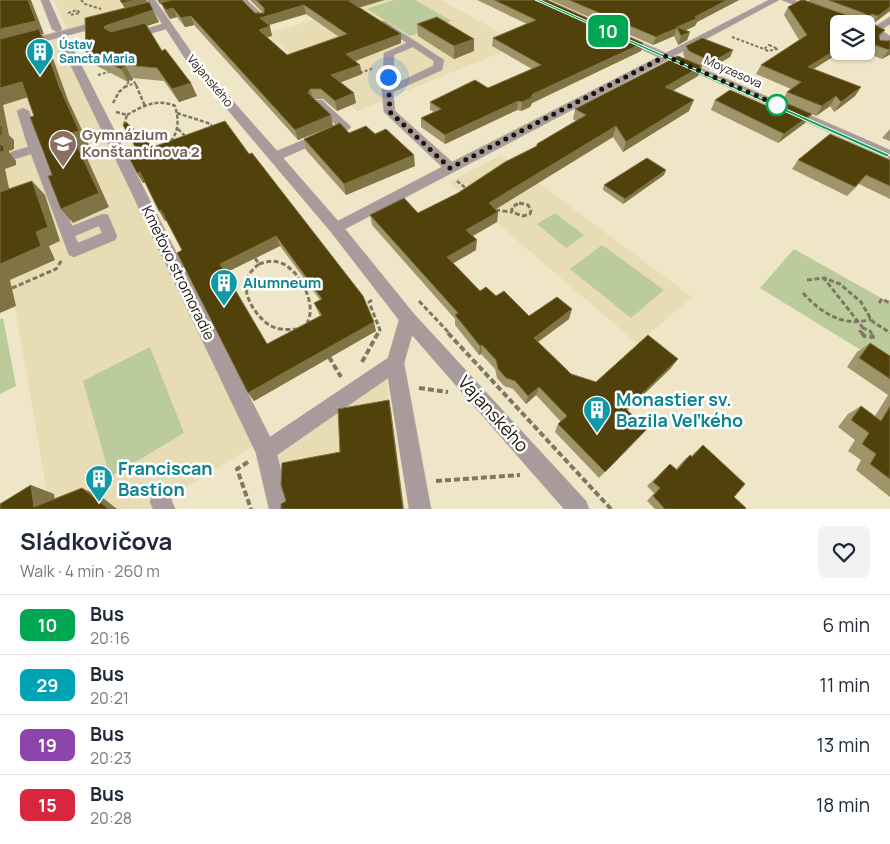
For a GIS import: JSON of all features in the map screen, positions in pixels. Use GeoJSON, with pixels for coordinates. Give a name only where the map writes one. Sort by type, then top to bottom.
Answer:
{"type":"FeatureCollection","features":[{"type":"Feature","properties":{"kind":"street","name":"Kmeťovo stromoradie"},"geometry":{"type":"LineString","coordinates":[[45,0],[266,451],[280,509]]}},
{"type":"Feature","properties":{"kind":"street"},"geometry":{"type":"LineString","coordinates":[[242,0],[262,19]]}},
{"type":"Feature","properties":{"kind":"street"},"geometry":{"type":"LineString","coordinates":[[336,228],[452,174],[666,56],[775,0]]}},
{"type":"Feature","properties":{"kind":"street"},"geometry":{"type":"LineString","coordinates":[[786,0],[825,13]]}},
{"type":"Feature","properties":{"kind":"street","name":"Vajanského"},"geometry":{"type":"LineString","coordinates":[[155,7],[192,61],[336,228],[408,319],[578,509]]}},
{"type":"Feature","properties":{"kind":"street"},"geometry":{"type":"LineString","coordinates":[[373,17],[439,60],[438,68],[387,91]]}},
{"type":"Feature","properties":{"kind":"street"},"geometry":{"type":"LineString","coordinates":[[0,50],[116,20]]}},
{"type":"Feature","properties":{"kind":"street"},"geometry":{"type":"LineString","coordinates":[[875,27],[890,20]]}},
{"type":"Feature","properties":{"kind":"street"},"geometry":{"type":"LineString","coordinates":[[117,40],[168,25]]}},
{"type":"Feature","properties":{"kind":"street"},"geometry":{"type":"LineString","coordinates":[[875,29],[890,33]]}},
{"type":"Feature","properties":{"kind":"street"},"geometry":{"type":"LineString","coordinates":[[875,29],[888,39],[878,46]]}},
{"type":"Feature","properties":{"kind":"street","name":"Moyzesova"},"geometry":{"type":"LineString","coordinates":[[611,32],[890,155]]}},
{"type":"Feature","properties":{"kind":"street"},"geometry":{"type":"LineString","coordinates":[[414,44],[388,53],[387,91],[390,112],[452,174]]}},
{"type":"Feature","properties":{"kind":"street"},"geometry":{"type":"LineString","coordinates":[[275,157],[345,127],[318,102]]}},
{"type":"Feature","properties":{"kind":"street"},"geometry":{"type":"LineString","coordinates":[[23,111],[34,149],[74,251],[110,236],[104,219],[68,232]]}},
{"type":"Feature","properties":{"kind":"street"},"geometry":{"type":"LineString","coordinates":[[15,155],[34,149]]}},
{"type":"Feature","properties":{"kind":"street"},"geometry":{"type":"LineString","coordinates":[[408,319],[395,363],[420,509]]}},
{"type":"Feature","properties":{"kind":"street"},"geometry":{"type":"LineString","coordinates":[[266,451],[395,363]]}},
{"type":"Feature","properties":{"kind":"path"},"geometry":{"type":"LineString","coordinates":[[68,13],[77,10],[80,13],[70,15]]}},
{"type":"Feature","properties":{"kind":"path"},"geometry":{"type":"LineString","coordinates":[[727,34],[764,49]]}},
{"type":"Feature","properties":{"kind":"path"},"geometry":{"type":"LineString","coordinates":[[145,106],[135,84],[126,84],[117,92],[113,104],[115,112],[127,115],[145,106],[171,103],[175,106],[178,129],[173,140],[166,144]]}},
{"type":"Feature","properties":{"kind":"path"},"geometry":{"type":"LineString","coordinates":[[177,113],[181,117],[197,118],[211,124],[212,129],[210,133]]}},
{"type":"Feature","properties":{"kind":"path"},"geometry":{"type":"LineString","coordinates":[[124,129],[127,115]]}},
{"type":"Feature","properties":{"kind":"path"},"geometry":{"type":"LineString","coordinates":[[178,129],[187,138],[194,139]]}},
{"type":"Feature","properties":{"kind":"path"},"geometry":{"type":"LineString","coordinates":[[452,174],[469,191]]}},
{"type":"Feature","properties":{"kind":"path"},"geometry":{"type":"LineString","coordinates":[[490,208],[524,216],[530,214],[531,210],[528,206],[519,203],[512,207],[512,212]]}},
{"type":"Feature","properties":{"kind":"path"},"geometry":{"type":"LineString","coordinates":[[12,288],[56,269],[74,251]]}},
{"type":"Feature","properties":{"kind":"path"},"geometry":{"type":"LineString","coordinates":[[255,258],[259,264]]}},
{"type":"Feature","properties":{"kind":"path"},"geometry":{"type":"LineString","coordinates":[[276,261],[290,268],[304,288],[310,302],[312,309],[310,322],[297,329],[287,330],[272,326],[265,322],[257,313],[246,289],[247,278],[259,264],[276,261]]}},
{"type":"Feature","properties":{"kind":"path"},"geometry":{"type":"LineString","coordinates":[[823,277],[839,300],[863,328]]}},
{"type":"Feature","properties":{"kind":"path"},"geometry":{"type":"LineString","coordinates":[[807,280],[823,277],[834,281],[852,294],[864,306],[870,320],[890,333]]}},
{"type":"Feature","properties":{"kind":"path"},"geometry":{"type":"LineString","coordinates":[[361,364],[380,330],[368,302],[387,292]]}},
{"type":"Feature","properties":{"kind":"path"},"geometry":{"type":"LineString","coordinates":[[803,293],[816,308],[826,314],[846,321],[859,322],[870,320]]}},
{"type":"Feature","properties":{"kind":"path"},"geometry":{"type":"LineString","coordinates":[[879,303],[882,299],[890,303]]}},
{"type":"Feature","properties":{"kind":"path"},"geometry":{"type":"LineString","coordinates":[[329,356],[344,380]]}},
{"type":"Feature","properties":{"kind":"path"},"geometry":{"type":"LineString","coordinates":[[399,386],[448,392],[454,399]]}},
{"type":"Feature","properties":{"kind":"path"},"geometry":{"type":"LineString","coordinates":[[251,509],[237,469],[266,451]]}},
{"type":"Feature","properties":{"kind":"path"},"geometry":{"type":"LineString","coordinates":[[514,467],[526,482]]}},
{"type":"Feature","properties":{"kind":"path"},"geometry":{"type":"LineString","coordinates":[[458,481],[520,475]]}},
{"type":"Feature","properties":{"kind":"shaded area"},"geometry":{"type":"Polygon","coordinates":[[[54,0],[138,0],[143,9],[67,29],[54,0]]]}},
{"type":"Feature","properties":{"kind":"shaded area"},"geometry":{"type":"Polygon","coordinates":[[[377,0],[441,0],[521,44],[357,111],[267,34],[377,0]]]}},
{"type":"Feature","properties":{"kind":"shaded area","name":"Gymnázium Konštantínova 2"},"geometry":{"type":"Polygon","coordinates":[[[62,35],[261,441],[151,509],[117,509],[102,497],[73,509],[48,498],[11,284],[0,288],[0,51],[62,35]]]}},
{"type":"Feature","properties":{"kind":"shaded area"},"geometry":{"type":"Polygon","coordinates":[[[501,155],[692,297],[638,344],[449,182],[501,155]]]}},
{"type":"Feature","properties":{"kind":"shaded area"},"geometry":{"type":"Polygon","coordinates":[[[385,370],[404,509],[280,509],[266,451],[385,370]]]}},
{"type":"Feature","properties":{"kind":"green space"},"geometry":{"type":"Polygon","coordinates":[[[394,0],[415,0],[452,21],[410,36],[367,9],[394,0]]]}},
{"type":"Feature","properties":{"kind":"green space"},"geometry":{"type":"Polygon","coordinates":[[[555,213],[584,235],[566,248],[537,224],[555,213]]]}},
{"type":"Feature","properties":{"kind":"green space"},"geometry":{"type":"Polygon","coordinates":[[[602,245],[664,290],[631,318],[570,269],[602,245]]]}},
{"type":"Feature","properties":{"kind":"green space"},"geometry":{"type":"Polygon","coordinates":[[[794,249],[890,303],[890,368],[760,288],[794,249]]]}},
{"type":"Feature","properties":{"kind":"green space"},"geometry":{"type":"Polygon","coordinates":[[[3,318],[16,386],[0,394],[0,319],[3,318]]]}},
{"type":"Feature","properties":{"kind":"green space"},"geometry":{"type":"Polygon","coordinates":[[[150,347],[184,433],[110,477],[83,381],[150,347]]]}},
{"type":"Feature","properties":{"kind":"building"},"geometry":{"type":"Polygon","coordinates":[[[0,0],[28,0],[36,21],[0,29],[0,0]]]}},
{"type":"Feature","properties":{"kind":"building"},"geometry":{"type":"Polygon","coordinates":[[[120,0],[136,0],[122,3],[120,0]]]}},
{"type":"Feature","properties":{"kind":"building"},"geometry":{"type":"Polygon","coordinates":[[[171,0],[242,0],[255,13],[264,13],[264,8],[256,0],[354,0],[349,1],[401,34],[346,54],[360,65],[331,75],[354,93],[335,101],[321,89],[310,89],[308,93],[331,115],[295,130],[191,16],[181,18],[173,8],[166,10],[161,3],[171,0]],[[304,5],[260,18],[270,26],[259,30],[287,55],[347,34],[304,5]]]}},
{"type":"Feature","properties":{"kind":"building"},"geometry":{"type":"Polygon","coordinates":[[[494,0],[547,0],[643,43],[533,94],[531,98],[522,102],[518,101],[445,135],[421,118],[441,109],[430,102],[475,80],[488,88],[541,65],[493,38],[536,20],[494,0]]]}},
{"type":"Feature","properties":{"kind":"building"},"geometry":{"type":"Polygon","coordinates":[[[569,0],[727,0],[695,17],[698,18],[677,27],[690,32],[681,36],[677,28],[656,37],[569,0]]]}},
{"type":"Feature","properties":{"kind":"building"},"geometry":{"type":"Polygon","coordinates":[[[804,0],[846,15],[830,15],[830,54],[808,67],[861,87],[841,102],[836,96],[822,106],[787,92],[801,82],[761,65],[807,35],[788,7],[804,0]]]}},
{"type":"Feature","properties":{"kind":"building"},"geometry":{"type":"Polygon","coordinates":[[[828,0],[890,0],[890,7],[878,16],[867,15],[828,0]]]}},
{"type":"Feature","properties":{"kind":"building"},"geometry":{"type":"Polygon","coordinates":[[[149,2],[153,10],[105,26],[104,28],[111,32],[145,23],[162,51],[165,49],[191,83],[172,89],[157,68],[125,65],[121,69],[86,52],[85,18],[149,2]]]}},
{"type":"Feature","properties":{"kind":"building"},"geometry":{"type":"Polygon","coordinates":[[[437,17],[474,39],[454,46],[417,24],[437,17]]]}},
{"type":"Feature","properties":{"kind":"building"},"geometry":{"type":"Polygon","coordinates":[[[875,25],[885,30],[879,35],[880,40],[890,40],[889,50],[875,45],[875,25]]]}},
{"type":"Feature","properties":{"kind":"building"},"geometry":{"type":"Polygon","coordinates":[[[39,29],[59,86],[79,131],[71,133],[99,193],[61,209],[48,176],[52,175],[30,117],[34,116],[22,82],[0,88],[0,39],[39,29]]]}},
{"type":"Feature","properties":{"kind":"building"},"geometry":{"type":"Polygon","coordinates":[[[702,38],[733,50],[712,62],[689,51],[686,46],[702,38]]]}},
{"type":"Feature","properties":{"kind":"building"},"geometry":{"type":"Polygon","coordinates":[[[678,56],[702,66],[665,87],[694,100],[626,142],[616,126],[489,203],[498,212],[466,230],[477,240],[447,257],[480,291],[486,287],[496,296],[504,291],[529,316],[557,297],[572,309],[534,338],[571,374],[596,382],[648,335],[678,359],[626,409],[647,429],[605,472],[558,424],[567,416],[539,387],[528,396],[515,381],[506,378],[498,369],[496,360],[482,345],[480,346],[455,315],[458,313],[370,215],[404,198],[418,213],[458,193],[505,162],[537,146],[537,144],[586,115],[575,109],[678,56]]]}},
{"type":"Feature","properties":{"kind":"building"},"geometry":{"type":"Polygon","coordinates":[[[730,90],[767,106],[777,99],[812,114],[784,134],[715,100],[730,90]]]}},
{"type":"Feature","properties":{"kind":"building"},"geometry":{"type":"Polygon","coordinates":[[[225,121],[249,154],[252,153],[363,296],[374,322],[248,393],[177,253],[182,250],[161,210],[159,211],[140,172],[137,173],[128,156],[138,152],[123,125],[126,122],[153,147],[225,121]],[[276,236],[220,264],[267,344],[322,315],[314,303],[322,299],[276,236]]]}},
{"type":"Feature","properties":{"kind":"building"},"geometry":{"type":"Polygon","coordinates":[[[340,123],[349,133],[366,126],[375,134],[386,129],[414,155],[344,184],[304,139],[340,123]]]}},
{"type":"Feature","properties":{"kind":"building"},"geometry":{"type":"Polygon","coordinates":[[[0,126],[2,126],[2,135],[0,136],[0,126]]]}},
{"type":"Feature","properties":{"kind":"building"},"geometry":{"type":"Polygon","coordinates":[[[830,134],[890,160],[890,186],[866,175],[855,187],[798,160],[830,134]]]}},
{"type":"Feature","properties":{"kind":"building"},"geometry":{"type":"Polygon","coordinates":[[[0,144],[3,146],[4,151],[0,152],[0,144]]]}},
{"type":"Feature","properties":{"kind":"building"},"geometry":{"type":"Polygon","coordinates":[[[647,158],[666,170],[625,199],[604,185],[647,158]]]}},
{"type":"Feature","properties":{"kind":"building"},"geometry":{"type":"Polygon","coordinates":[[[32,181],[48,227],[36,232],[41,246],[0,264],[0,192],[32,181]]]}},
{"type":"Feature","properties":{"kind":"building"},"geometry":{"type":"Polygon","coordinates":[[[870,343],[890,356],[890,379],[859,358],[870,343]]]}},
{"type":"Feature","properties":{"kind":"building"},"geometry":{"type":"Polygon","coordinates":[[[389,400],[403,509],[281,509],[281,504],[286,501],[281,485],[282,463],[340,452],[338,409],[389,400]]]}},
{"type":"Feature","properties":{"kind":"building"},"geometry":{"type":"Polygon","coordinates":[[[861,406],[881,421],[890,406],[890,479],[870,464],[876,454],[862,444],[869,433],[851,420],[861,406]]]}},
{"type":"Feature","properties":{"kind":"building"},"geometry":{"type":"Polygon","coordinates":[[[703,445],[745,484],[734,497],[745,509],[665,509],[653,496],[660,488],[653,482],[670,464],[677,470],[690,455],[692,457],[703,445]]]}},
{"type":"Feature","properties":{"kind":"building"},"geometry":{"type":"Polygon","coordinates":[[[31,485],[34,507],[82,488],[109,509],[0,509],[0,504],[31,485]]]}},
{"type":"Feature","properties":{"kind":"bus line","name":"10"},"geometry":{"type":"LineString","coordinates":[[538,0],[890,155]]}},
{"type":"Feature","properties":{"kind":"place","name":"Ústav Sancta Maria"},"geometry":{"type":"Point","coordinates":[40,76]}},
{"type":"Feature","properties":{"kind":"place","name":"Gymnázium Konštantínova 2"},"geometry":{"type":"Point","coordinates":[63,168]}},
{"type":"Feature","properties":{"kind":"place","name":"Alumneum"},"geometry":{"type":"Point","coordinates":[224,307]}},
{"type":"Feature","properties":{"kind":"place","name":"Monastier sv. Bazila Veľkého"},"geometry":{"type":"Point","coordinates":[597,434]}},
{"type":"Feature","properties":{"kind":"place","name":"Franciscan Bastion"},"geometry":{"type":"Point","coordinates":[99,503]}},
{"type":"Feature","properties":{"kind":"route"},"geometry":{"type":"LineString","coordinates":[[388,77],[387,91],[390,112],[450,168],[666,56],[780,106],[777,105]]}}]}
